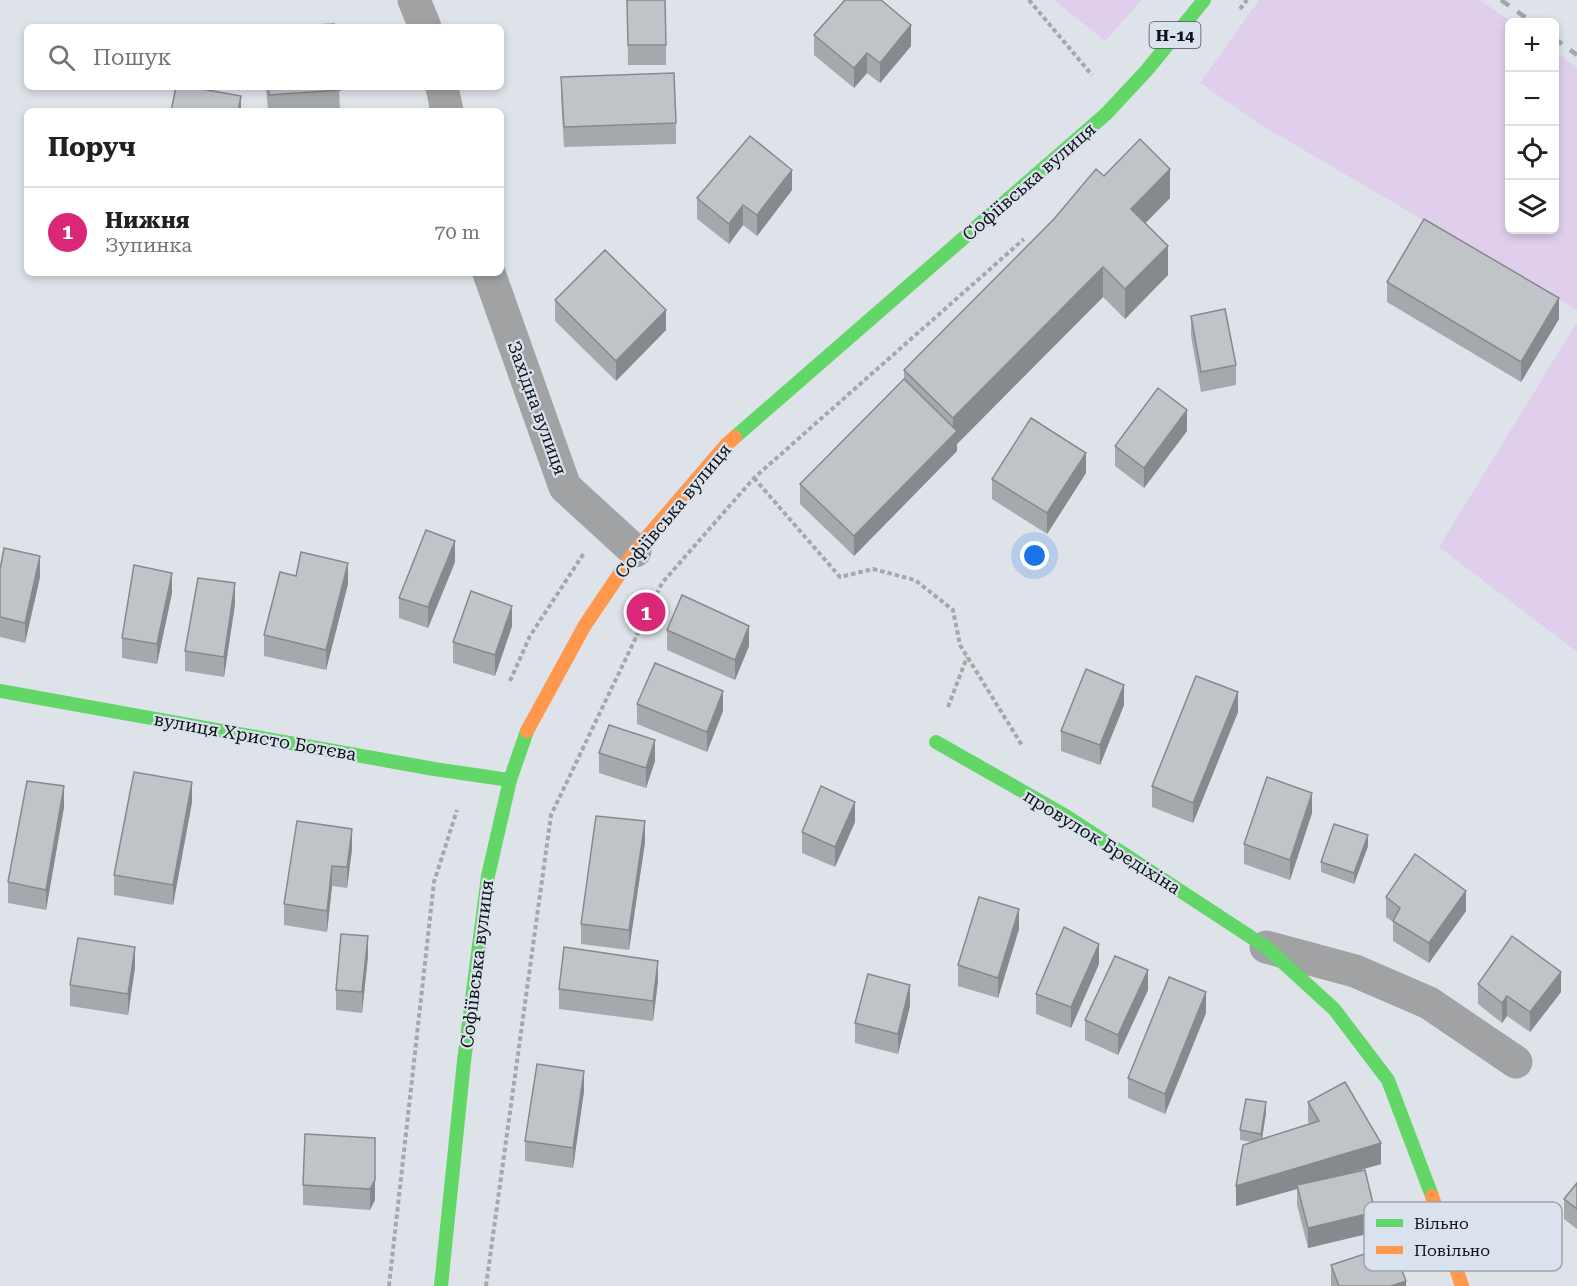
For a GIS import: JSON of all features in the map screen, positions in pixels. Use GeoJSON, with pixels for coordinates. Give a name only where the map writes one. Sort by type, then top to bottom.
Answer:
{"type":"FeatureCollection","features":[{"type":"Feature","properties":{"kind":"main road","name":"Софіївська вулиця"},"geometry":{"type":"LineString","coordinates":[[441,1286],[464,1061],[488,876],[510,780],[529,727],[585,625],[635,551],[726,445],[1106,114],[1147,70],[1204,0]]}},
{"type":"Feature","properties":{"kind":"main road","name":"вулиця Христо Ботєва"},"geometry":{"type":"LineString","coordinates":[[0,691],[510,780]]}},
{"type":"Feature","properties":{"kind":"main road","name":"провулок Бредіхіна"},"geometry":{"type":"LineString","coordinates":[[936,742],[1066,816],[1266,947],[1334,1009],[1388,1080],[1434,1202]]}},
{"type":"Feature","properties":{"kind":"main road","name":"провулок Бредіхіна"},"geometry":{"type":"LineString","coordinates":[[1457,1271],[1462,1286]]}},
{"type":"Feature","properties":{"kind":"street"},"geometry":{"type":"LineString","coordinates":[[414,0],[424,24]]}},
{"type":"Feature","properties":{"kind":"street"},"geometry":{"type":"LineString","coordinates":[[443,90],[446,108]]}},
{"type":"Feature","properties":{"kind":"street","name":"Західна вулиця"},"geometry":{"type":"LineString","coordinates":[[490,276],[565,487],[635,551]]}},
{"type":"Feature","properties":{"kind":"street","name":"провулок Бредіхіна"},"geometry":{"type":"LineString","coordinates":[[1266,947],[1355,971],[1429,1003],[1516,1062]]}},
{"type":"Feature","properties":{"kind":"path"},"geometry":{"type":"LineString","coordinates":[[1029,0],[1095,78]]}},
{"type":"Feature","properties":{"kind":"path"},"geometry":{"type":"LineString","coordinates":[[1234,17],[1247,0]]}},
{"type":"Feature","properties":{"kind":"path"},"geometry":{"type":"LineString","coordinates":[[486,1286],[551,815],[662,583],[754,478],[1026,236]]}},
{"type":"Feature","properties":{"kind":"path"},"geometry":{"type":"LineString","coordinates":[[754,478],[840,577],[873,569],[915,580],[953,610],[960,645],[1029,757]]}},
{"type":"Feature","properties":{"kind":"path"},"geometry":{"type":"LineString","coordinates":[[508,684],[530,636],[604,523]]}},
{"type":"Feature","properties":{"kind":"path"},"geometry":{"type":"LineString","coordinates":[[936,742],[967,657]]}},
{"type":"Feature","properties":{"kind":"path"},"geometry":{"type":"LineString","coordinates":[[390,1286],[434,882],[469,774]]}},
{"type":"Feature","properties":{"kind":"shaded area"},"geometry":{"type":"Polygon","coordinates":[[[1054,0],[1142,0],[1105,41],[1054,0]]]}},
{"type":"Feature","properties":{"kind":"shaded area"},"geometry":{"type":"Polygon","coordinates":[[[1259,0],[1480,0],[1506,18],[1505,234],[1559,234],[1559,55],[1577,67],[1577,310],[1261,125],[1200,83],[1259,0]]]}},
{"type":"Feature","properties":{"kind":"shaded area"},"geometry":{"type":"Polygon","coordinates":[[[1577,322],[1577,652],[1439,547],[1577,322]]]}},
{"type":"Feature","properties":{"kind":"building"},"geometry":{"type":"Polygon","coordinates":[[[627,0],[665,0],[666,45],[628,45],[627,0]]]}},
{"type":"Feature","properties":{"kind":"building"},"geometry":{"type":"Polygon","coordinates":[[[845,0],[881,0],[911,25],[880,63],[867,53],[854,68],[814,35],[845,0]]]}},
{"type":"Feature","properties":{"kind":"building"},"geometry":{"type":"Polygon","coordinates":[[[674,73],[676,123],[564,127],[561,77],[674,73]]]}},
{"type":"Feature","properties":{"kind":"building"},"geometry":{"type":"Polygon","coordinates":[[[175,90],[208,90],[241,96],[239,108],[172,108],[175,90]]]}},
{"type":"Feature","properties":{"kind":"building"},"geometry":{"type":"Polygon","coordinates":[[[268,90],[340,90],[269,95],[268,90]]]}},
{"type":"Feature","properties":{"kind":"building"},"geometry":{"type":"Polygon","coordinates":[[[750,136],[792,170],[757,215],[743,205],[729,224],[697,198],[750,136]]]}},
{"type":"Feature","properties":{"kind":"building"},"geometry":{"type":"Polygon","coordinates":[[[1140,139],[1170,169],[1131,209],[1168,246],[1125,289],[1103,267],[953,418],[904,370],[1054,219],[1096,169],[1104,176],[1140,139]]]}},
{"type":"Feature","properties":{"kind":"building"},"geometry":{"type":"Polygon","coordinates":[[[1424,219],[1559,298],[1521,362],[1387,282],[1424,219]]]}},
{"type":"Feature","properties":{"kind":"building"},"geometry":{"type":"Polygon","coordinates":[[[605,250],[666,310],[616,361],[555,300],[605,250]]]}},
{"type":"Feature","properties":{"kind":"building"},"geometry":{"type":"Polygon","coordinates":[[[1225,309],[1236,365],[1201,372],[1191,316],[1225,309]]]}},
{"type":"Feature","properties":{"kind":"building"},"geometry":{"type":"Polygon","coordinates":[[[904,379],[957,431],[854,536],[800,484],[904,379]]]}},
{"type":"Feature","properties":{"kind":"building"},"geometry":{"type":"Polygon","coordinates":[[[1158,388],[1187,410],[1144,468],[1115,446],[1158,388]]]}},
{"type":"Feature","properties":{"kind":"building"},"geometry":{"type":"Polygon","coordinates":[[[1031,418],[1086,453],[1047,513],[992,479],[1031,418]]]}},
{"type":"Feature","properties":{"kind":"building"},"geometry":{"type":"Polygon","coordinates":[[[426,530],[455,541],[428,607],[399,598],[426,530]]]}},
{"type":"Feature","properties":{"kind":"building"},"geometry":{"type":"Polygon","coordinates":[[[4,548],[40,556],[25,623],[0,617],[0,570],[4,548]]]}},
{"type":"Feature","properties":{"kind":"building"},"geometry":{"type":"Polygon","coordinates":[[[301,552],[348,563],[326,650],[264,635],[280,572],[296,576],[301,552]]]}},
{"type":"Feature","properties":{"kind":"building"},"geometry":{"type":"Polygon","coordinates":[[[134,565],[172,573],[157,644],[122,638],[134,565]]]}},
{"type":"Feature","properties":{"kind":"building"},"geometry":{"type":"Polygon","coordinates":[[[198,578],[235,583],[224,657],[185,651],[198,578]]]}},
{"type":"Feature","properties":{"kind":"building"},"geometry":{"type":"Polygon","coordinates":[[[471,591],[512,606],[495,655],[453,642],[471,591]]]}},
{"type":"Feature","properties":{"kind":"building"},"geometry":{"type":"Polygon","coordinates":[[[682,595],[749,626],[735,660],[667,630],[682,595]]]}},
{"type":"Feature","properties":{"kind":"building"},"geometry":{"type":"Polygon","coordinates":[[[655,663],[723,691],[707,732],[637,704],[655,663]]]}},
{"type":"Feature","properties":{"kind":"building"},"geometry":{"type":"Polygon","coordinates":[[[1086,669],[1124,685],[1100,745],[1061,731],[1086,669]]]}},
{"type":"Feature","properties":{"kind":"building"},"geometry":{"type":"Polygon","coordinates":[[[1196,676],[1238,692],[1193,803],[1152,786],[1196,676]]]}},
{"type":"Feature","properties":{"kind":"building"},"geometry":{"type":"Polygon","coordinates":[[[609,725],[655,740],[646,768],[599,753],[609,725]]]}},
{"type":"Feature","properties":{"kind":"building"},"geometry":{"type":"Polygon","coordinates":[[[134,772],[192,782],[173,885],[114,875],[134,772]]]}},
{"type":"Feature","properties":{"kind":"building"},"geometry":{"type":"Polygon","coordinates":[[[1267,777],[1312,793],[1290,860],[1244,844],[1267,777]]]}},
{"type":"Feature","properties":{"kind":"building"},"geometry":{"type":"Polygon","coordinates":[[[27,781],[64,786],[46,890],[8,882],[27,781]]]}},
{"type":"Feature","properties":{"kind":"building"},"geometry":{"type":"Polygon","coordinates":[[[821,786],[855,802],[835,847],[802,832],[821,786]]]}},
{"type":"Feature","properties":{"kind":"building"},"geometry":{"type":"Polygon","coordinates":[[[596,816],[645,821],[629,930],[581,924],[596,816]]]}},
{"type":"Feature","properties":{"kind":"building"},"geometry":{"type":"Polygon","coordinates":[[[297,821],[352,829],[347,867],[332,866],[327,911],[284,904],[297,821]]]}},
{"type":"Feature","properties":{"kind":"building"},"geometry":{"type":"Polygon","coordinates":[[[1334,824],[1368,835],[1354,873],[1321,862],[1334,824]]]}},
{"type":"Feature","properties":{"kind":"building"},"geometry":{"type":"Polygon","coordinates":[[[1415,854],[1466,891],[1429,943],[1393,921],[1400,908],[1386,897],[1415,854]]]}},
{"type":"Feature","properties":{"kind":"building"},"geometry":{"type":"Polygon","coordinates":[[[979,897],[1019,909],[998,978],[958,965],[979,897]]]}},
{"type":"Feature","properties":{"kind":"building"},"geometry":{"type":"Polygon","coordinates":[[[1064,927],[1099,944],[1071,1007],[1036,994],[1064,927]]]}},
{"type":"Feature","properties":{"kind":"building"},"geometry":{"type":"Polygon","coordinates":[[[341,934],[368,936],[362,992],[336,990],[341,934]]]}},
{"type":"Feature","properties":{"kind":"building"},"geometry":{"type":"Polygon","coordinates":[[[1512,936],[1561,972],[1530,1012],[1507,996],[1502,1003],[1478,984],[1512,936]]]}},
{"type":"Feature","properties":{"kind":"building"},"geometry":{"type":"Polygon","coordinates":[[[78,938],[135,947],[128,994],[70,985],[78,938]]]}},
{"type":"Feature","properties":{"kind":"building"},"geometry":{"type":"Polygon","coordinates":[[[564,947],[658,961],[653,1001],[559,989],[564,947]]]}},
{"type":"Feature","properties":{"kind":"building"},"geometry":{"type":"Polygon","coordinates":[[[1115,956],[1148,970],[1118,1035],[1085,1020],[1115,956]]]}},
{"type":"Feature","properties":{"kind":"building"},"geometry":{"type":"Polygon","coordinates":[[[868,974],[910,985],[898,1034],[855,1023],[868,974]]]}},
{"type":"Feature","properties":{"kind":"building"},"geometry":{"type":"Polygon","coordinates":[[[1169,977],[1206,992],[1165,1094],[1128,1078],[1169,977]]]}},
{"type":"Feature","properties":{"kind":"building"},"geometry":{"type":"Polygon","coordinates":[[[537,1064],[584,1071],[573,1148],[525,1141],[537,1064]]]}},
{"type":"Feature","properties":{"kind":"building"},"geometry":{"type":"Polygon","coordinates":[[[1345,1082],[1381,1143],[1236,1186],[1243,1145],[1319,1121],[1308,1102],[1345,1082]]]}},
{"type":"Feature","properties":{"kind":"building"},"geometry":{"type":"Polygon","coordinates":[[[1246,1099],[1266,1102],[1261,1134],[1240,1130],[1246,1099]]]}},
{"type":"Feature","properties":{"kind":"building"},"geometry":{"type":"Polygon","coordinates":[[[305,1134],[375,1138],[375,1180],[370,1189],[303,1185],[305,1134]]]}},
{"type":"Feature","properties":{"kind":"building"},"geometry":{"type":"Polygon","coordinates":[[[1365,1170],[1373,1202],[1364,1202],[1364,1215],[1308,1228],[1297,1185],[1365,1170]]]}},
{"type":"Feature","properties":{"kind":"building"},"geometry":{"type":"Polygon","coordinates":[[[1577,1183],[1577,1209],[1564,1199],[1577,1183]]]}},
{"type":"Feature","properties":{"kind":"building"},"geometry":{"type":"Polygon","coordinates":[[[1364,1254],[1364,1271],[1402,1271],[1406,1281],[1391,1286],[1339,1286],[1331,1265],[1364,1254]]]}},
{"type":"Feature","properties":{"kind":"railway"},"geometry":{"type":"LineString","coordinates":[[1501,0],[1526,18]]}},
{"type":"Feature","properties":{"kind":"railway"},"geometry":{"type":"LineString","coordinates":[[1559,42],[1577,55]]}},
{"type":"Feature","properties":{"kind":"traffic: fast"},"geometry":{"type":"LineString","coordinates":[[735,437],[1106,114],[1147,70],[1204,0]]}},
{"type":"Feature","properties":{"kind":"traffic: fast"},"geometry":{"type":"LineString","coordinates":[[0,691],[434,769],[510,780]]}},
{"type":"Feature","properties":{"kind":"traffic: fast"},"geometry":{"type":"LineString","coordinates":[[441,1286],[464,1061],[488,876],[510,780],[527,731]]}},
{"type":"Feature","properties":{"kind":"traffic: fast"},"geometry":{"type":"LineString","coordinates":[[936,742],[1066,816],[1266,947],[1334,1009],[1388,1080],[1432,1196]]}},
{"type":"Feature","properties":{"kind":"traffic: slow"},"geometry":{"type":"LineString","coordinates":[[527,731],[585,625],[635,551],[735,437]]}},
{"type":"Feature","properties":{"kind":"traffic: slow"},"geometry":{"type":"LineString","coordinates":[[1432,1196],[1434,1202]]}},
{"type":"Feature","properties":{"kind":"traffic: slow"},"geometry":{"type":"LineString","coordinates":[[1457,1271],[1462,1286]]}},
{"type":"Feature","properties":{"kind":"place","name":"Нижня"},"geometry":{"type":"Point","coordinates":[646,612]}}]}
